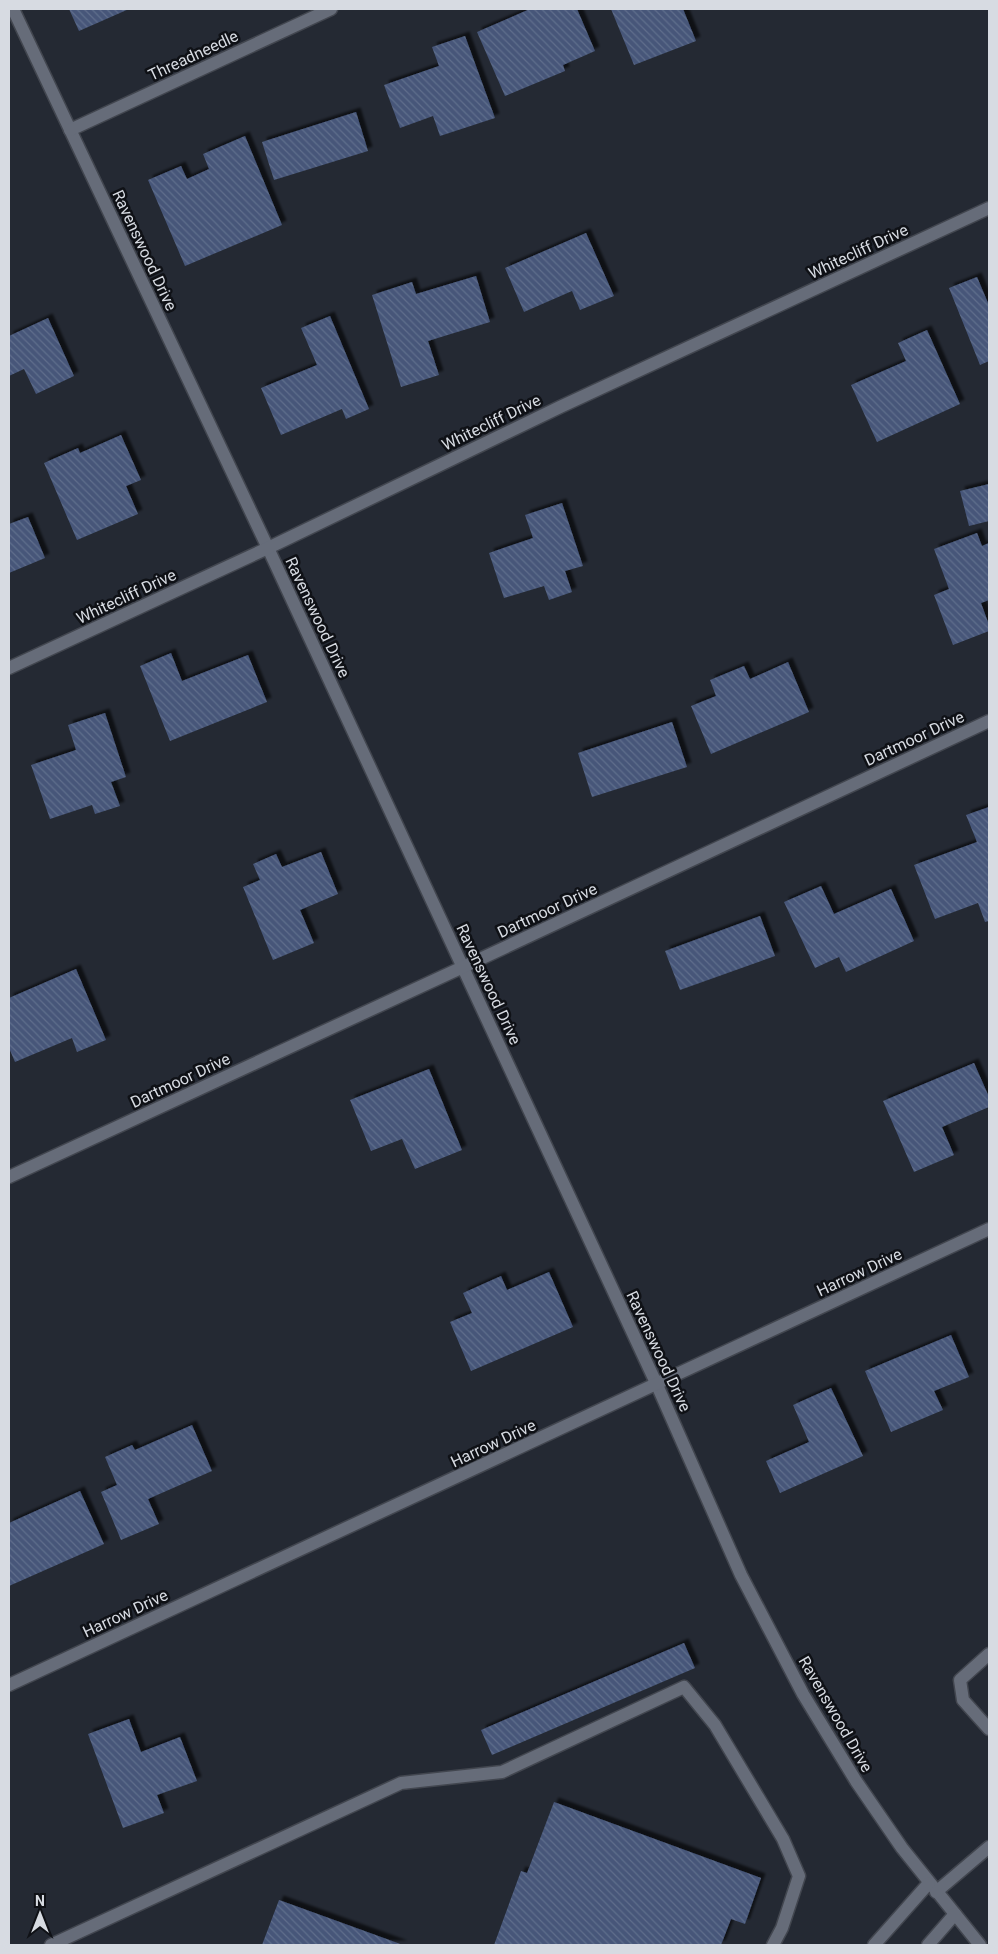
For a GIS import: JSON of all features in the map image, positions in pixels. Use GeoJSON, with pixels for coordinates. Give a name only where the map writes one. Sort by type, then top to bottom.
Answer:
{"type":"FeatureCollection","features":[{"type":"Feature","properties":{"kind":"street","name":"Ravenswood Drive"},"geometry":{"type":"LineString","coordinates":[[13,9],[268,548],[463,967],[657,1385],[741,1575],[803,1694],[856,1781],[902,1848],[980,1945]]}},
{"type":"Feature","properties":{"kind":"street","name":"Threadneedle"},"geometry":{"type":"LineString","coordinates":[[70,130],[331,9]]}},
{"type":"Feature","properties":{"kind":"street","name":"Whitecliff Drive"},"geometry":{"type":"LineString","coordinates":[[9,668],[268,548],[560,407],[989,208]]}},
{"type":"Feature","properties":{"kind":"street","name":"Dartmoor Drive"},"geometry":{"type":"LineString","coordinates":[[9,1177],[989,721]]}},
{"type":"Feature","properties":{"kind":"street","name":"Harrow Drive"},"geometry":{"type":"LineString","coordinates":[[9,1685],[657,1385],[989,1228]]}},
{"type":"Feature","properties":{"kind":"street"},"geometry":{"type":"LineString","coordinates":[[989,1654],[960,1680],[963,1700],[989,1729]]}},
{"type":"Feature","properties":{"kind":"street"},"geometry":{"type":"LineString","coordinates":[[51,1945],[401,1783],[502,1772],[684,1687],[715,1725],[783,1839],[799,1876],[782,1928],[773,1945]]}},
{"type":"Feature","properties":{"kind":"street"},"geometry":{"type":"LineString","coordinates":[[874,1945],[933,1888],[989,1848]]}},
{"type":"Feature","properties":{"kind":"street"},"geometry":{"type":"LineString","coordinates":[[928,1945],[955,1914]]}},
{"type":"Feature","properties":{"kind":"building"},"geometry":{"type":"Polygon","coordinates":[[[69,9],[129,9],[79,31],[69,9]]]}},
{"type":"Feature","properties":{"kind":"building"},"geometry":{"type":"Polygon","coordinates":[[[530,9],[577,9],[595,51],[563,65],[565,71],[505,96],[477,32],[530,9]]]}},
{"type":"Feature","properties":{"kind":"building"},"geometry":{"type":"Polygon","coordinates":[[[611,9],[683,9],[696,41],[634,65],[611,9]]]}},
{"type":"Feature","properties":{"kind":"building"},"geometry":{"type":"Polygon","coordinates":[[[465,36],[495,118],[440,136],[433,116],[400,128],[384,85],[439,66],[432,47],[465,36]]]}},
{"type":"Feature","properties":{"kind":"building"},"geometry":{"type":"Polygon","coordinates":[[[356,112],[368,151],[274,180],[262,142],[356,112]]]}},
{"type":"Feature","properties":{"kind":"building"},"geometry":{"type":"Polygon","coordinates":[[[245,136],[282,225],[185,266],[148,180],[181,166],[187,179],[209,169],[203,154],[245,136]]]}},
{"type":"Feature","properties":{"kind":"building"},"geometry":{"type":"Polygon","coordinates":[[[586,233],[614,296],[580,310],[572,291],[524,312],[505,268],[586,233]]]}},
{"type":"Feature","properties":{"kind":"building"},"geometry":{"type":"Polygon","coordinates":[[[476,276],[490,322],[428,341],[439,375],[401,387],[372,295],[412,282],[416,294],[476,276]]]}},
{"type":"Feature","properties":{"kind":"building"},"geometry":{"type":"Polygon","coordinates":[[[977,277],[989,302],[989,361],[980,365],[949,288],[977,277]]]}},
{"type":"Feature","properties":{"kind":"building"},"geometry":{"type":"Polygon","coordinates":[[[330,316],[369,409],[346,419],[342,409],[281,435],[261,388],[317,365],[301,328],[330,316]]]}},
{"type":"Feature","properties":{"kind":"building"},"geometry":{"type":"Polygon","coordinates":[[[48,318],[74,376],[36,394],[24,369],[9,376],[9,336],[48,318]]]}},
{"type":"Feature","properties":{"kind":"building"},"geometry":{"type":"Polygon","coordinates":[[[927,330],[960,404],[877,442],[851,385],[906,361],[898,343],[927,330]]]}},
{"type":"Feature","properties":{"kind":"building"},"geometry":{"type":"Polygon","coordinates":[[[121,435],[141,480],[126,486],[138,514],[77,540],[44,463],[78,448],[80,453],[121,435]]]}},
{"type":"Feature","properties":{"kind":"building"},"geometry":{"type":"Polygon","coordinates":[[[989,484],[989,521],[969,526],[960,491],[989,484]]]}},
{"type":"Feature","properties":{"kind":"building"},"geometry":{"type":"Polygon","coordinates":[[[562,503],[583,566],[565,571],[572,592],[549,600],[544,586],[504,598],[489,553],[533,538],[525,515],[562,503]]]}},
{"type":"Feature","properties":{"kind":"building"},"geometry":{"type":"Polygon","coordinates":[[[28,517],[45,558],[9,573],[9,524],[28,517]]]}},
{"type":"Feature","properties":{"kind":"building"},"geometry":{"type":"Polygon","coordinates":[[[977,533],[982,546],[989,543],[989,600],[981,603],[989,625],[989,631],[953,645],[934,595],[949,589],[934,549],[977,533]]]}},
{"type":"Feature","properties":{"kind":"building"},"geometry":{"type":"Polygon","coordinates":[[[171,653],[182,681],[248,655],[267,702],[170,741],[140,666],[171,653]]]}},
{"type":"Feature","properties":{"kind":"building"},"geometry":{"type":"Polygon","coordinates":[[[788,662],[809,712],[711,754],[691,706],[716,696],[710,680],[744,666],[750,679],[788,662]]]}},
{"type":"Feature","properties":{"kind":"building"},"geometry":{"type":"Polygon","coordinates":[[[105,713],[126,777],[111,782],[120,806],[95,814],[92,805],[50,819],[31,765],[76,750],[68,725],[105,713]]]}},
{"type":"Feature","properties":{"kind":"building"},"geometry":{"type":"Polygon","coordinates":[[[672,722],[687,767],[592,797],[578,753],[672,722]]]}},
{"type":"Feature","properties":{"kind":"building"},"geometry":{"type":"Polygon","coordinates":[[[989,807],[989,921],[985,922],[978,903],[935,919],[914,865],[977,842],[966,815],[989,807]]]}},
{"type":"Feature","properties":{"kind":"building"},"geometry":{"type":"Polygon","coordinates":[[[321,852],[338,894],[300,910],[314,943],[273,960],[243,887],[260,880],[253,864],[276,854],[282,867],[321,852]]]}},
{"type":"Feature","properties":{"kind":"building"},"geometry":{"type":"Polygon","coordinates":[[[821,886],[834,914],[891,889],[914,941],[846,972],[839,957],[815,968],[784,902],[821,886]]]}},
{"type":"Feature","properties":{"kind":"building"},"geometry":{"type":"Polygon","coordinates":[[[760,916],[775,956],[680,990],[665,951],[760,916]]]}},
{"type":"Feature","properties":{"kind":"building"},"geometry":{"type":"Polygon","coordinates":[[[76,969],[106,1040],[77,1052],[72,1038],[15,1062],[9,1048],[9,998],[76,969]]]}},
{"type":"Feature","properties":{"kind":"building"},"geometry":{"type":"Polygon","coordinates":[[[974,1063],[989,1097],[989,1107],[942,1127],[954,1155],[914,1172],[883,1101],[974,1063]]]}},
{"type":"Feature","properties":{"kind":"building"},"geometry":{"type":"Polygon","coordinates":[[[429,1069],[462,1150],[415,1169],[402,1139],[371,1151],[350,1100],[429,1069]]]}},
{"type":"Feature","properties":{"kind":"building"},"geometry":{"type":"Polygon","coordinates":[[[549,1272],[573,1327],[471,1371],[450,1322],[472,1313],[463,1293],[501,1276],[507,1290],[549,1272]]]}},
{"type":"Feature","properties":{"kind":"building"},"geometry":{"type":"Polygon","coordinates":[[[951,1335],[969,1377],[934,1391],[943,1410],[891,1432],[865,1371],[951,1335]]]}},
{"type":"Feature","properties":{"kind":"building"},"geometry":{"type":"Polygon","coordinates":[[[831,1388],[863,1456],[780,1493],[766,1461],[809,1442],[793,1405],[831,1388]]]}},
{"type":"Feature","properties":{"kind":"building"},"geometry":{"type":"Polygon","coordinates":[[[192,1425],[212,1471],[148,1499],[159,1524],[121,1540],[101,1492],[117,1485],[105,1457],[132,1445],[135,1450],[192,1425]]]}},
{"type":"Feature","properties":{"kind":"building"},"geometry":{"type":"Polygon","coordinates":[[[80,1491],[104,1544],[9,1586],[9,1523],[80,1491]]]}},
{"type":"Feature","properties":{"kind":"building"},"geometry":{"type":"Polygon","coordinates":[[[684,1643],[695,1668],[492,1755],[481,1730],[684,1643]]]}},
{"type":"Feature","properties":{"kind":"building"},"geometry":{"type":"Polygon","coordinates":[[[129,1719],[141,1752],[180,1737],[197,1781],[157,1795],[164,1813],[123,1828],[88,1734],[129,1719]]]}},
{"type":"Feature","properties":{"kind":"building"},"geometry":{"type":"Polygon","coordinates":[[[554,1802],[761,1878],[745,1924],[731,1919],[721,1945],[494,1945],[521,1871],[527,1873],[554,1802]]]}},
{"type":"Feature","properties":{"kind":"building"},"geometry":{"type":"Polygon","coordinates":[[[279,1900],[403,1945],[262,1945],[279,1900]]]}}]}
